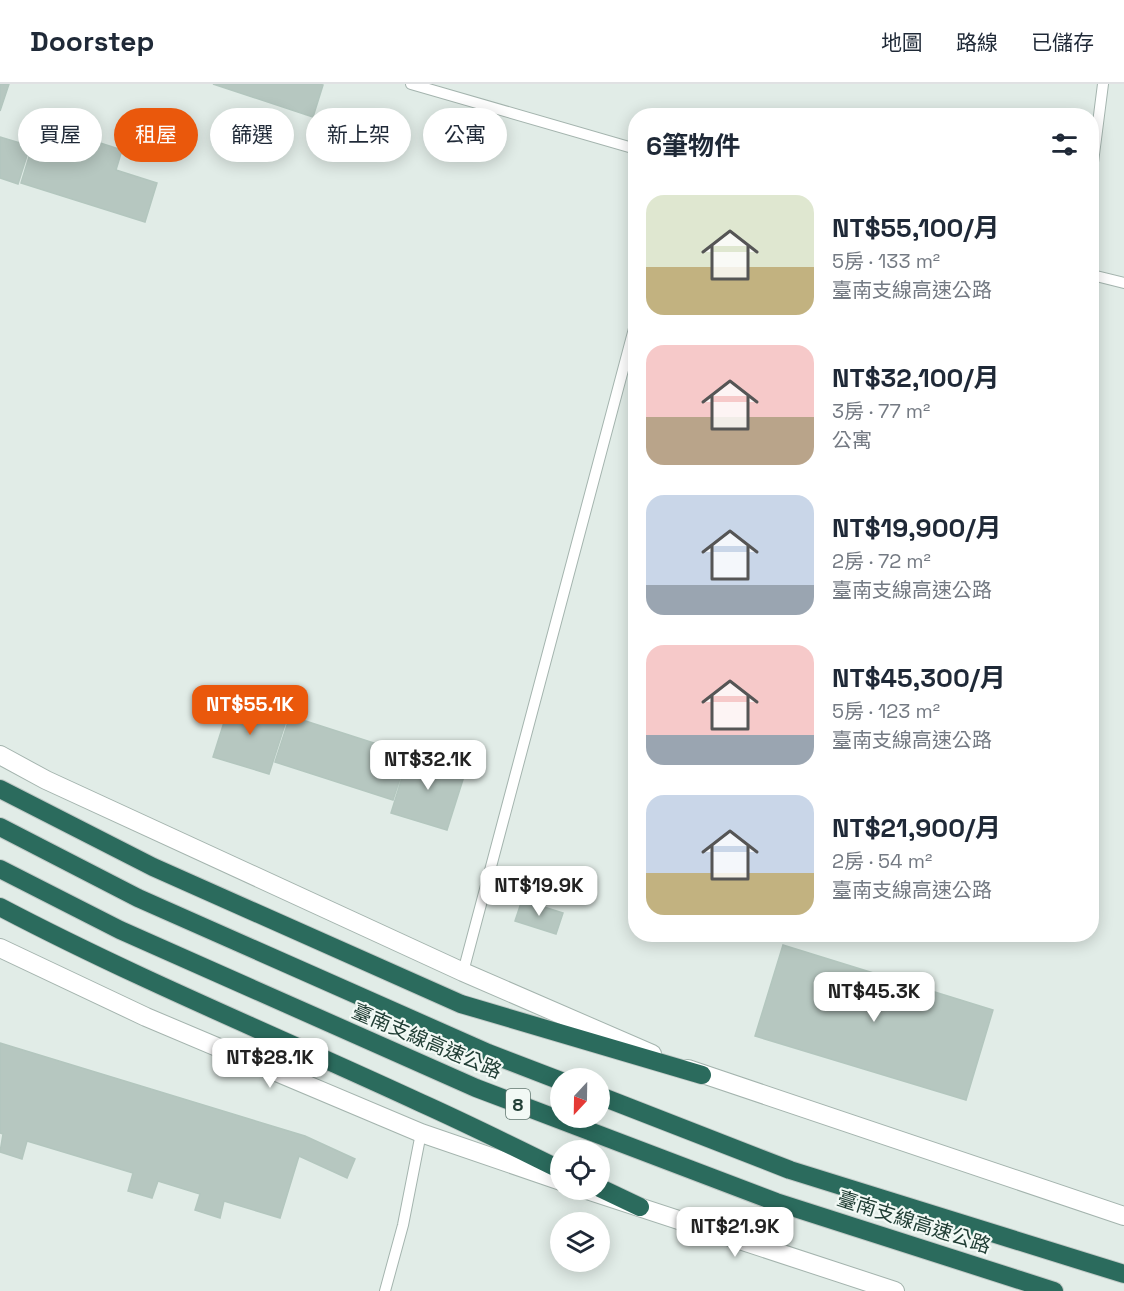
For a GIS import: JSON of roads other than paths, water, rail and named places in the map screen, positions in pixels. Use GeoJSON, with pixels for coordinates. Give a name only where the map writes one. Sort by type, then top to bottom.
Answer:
{"type":"FeatureCollection","features":[{"type":"Feature","properties":{"kind":"highway"},"geometry":{"type":"LineString","coordinates":[[0,789],[153,867],[461,1004],[702,1076]]}},
{"type":"Feature","properties":{"kind":"highway","name":"臺南支線高速公路"},"geometry":{"type":"LineString","coordinates":[[0,827],[138,898],[488,1053],[550,1077]]}},
{"type":"Feature","properties":{"kind":"highway","name":"臺南支線高速公路"},"geometry":{"type":"LineString","coordinates":[[0,869],[120,930],[476,1088],[776,1202],[1054,1291]]}},
{"type":"Feature","properties":{"kind":"highway"},"geometry":{"type":"LineString","coordinates":[[0,907],[241,1023],[422,1103],[550,1165]]}},
{"type":"Feature","properties":{"kind":"highway","name":"臺南支線高速公路"},"geometry":{"type":"LineString","coordinates":[[610,1100],[790,1170],[1124,1275]]}},
{"type":"Feature","properties":{"kind":"highway"},"geometry":{"type":"LineString","coordinates":[[610,1193],[640,1207]]}},
{"type":"Feature","properties":{"kind":"street"},"geometry":{"type":"LineString","coordinates":[[0,755],[46,780],[463,972],[702,1076],[1124,1216]]}},
{"type":"Feature","properties":{"kind":"street"},"geometry":{"type":"LineString","coordinates":[[0,948],[146,1017],[421,1133],[550,1176]]}},
{"type":"Feature","properties":{"kind":"street"},"geometry":{"type":"LineString","coordinates":[[610,1197],[895,1291]]}},
{"type":"Feature","properties":{"kind":"lane"},"geometry":{"type":"LineString","coordinates":[[411,84],[628,147]]}},
{"type":"Feature","properties":{"kind":"lane"},"geometry":{"type":"LineString","coordinates":[[1099,115],[1103,84]]}},
{"type":"Feature","properties":{"kind":"lane"},"geometry":{"type":"LineString","coordinates":[[1099,277],[1124,283]]}},
{"type":"Feature","properties":{"kind":"lane"},"geometry":{"type":"LineString","coordinates":[[463,972],[628,351]]}},
{"type":"Feature","properties":{"kind":"lane"},"geometry":{"type":"LineString","coordinates":[[385,1291],[403,1225],[421,1133]]}}]}
